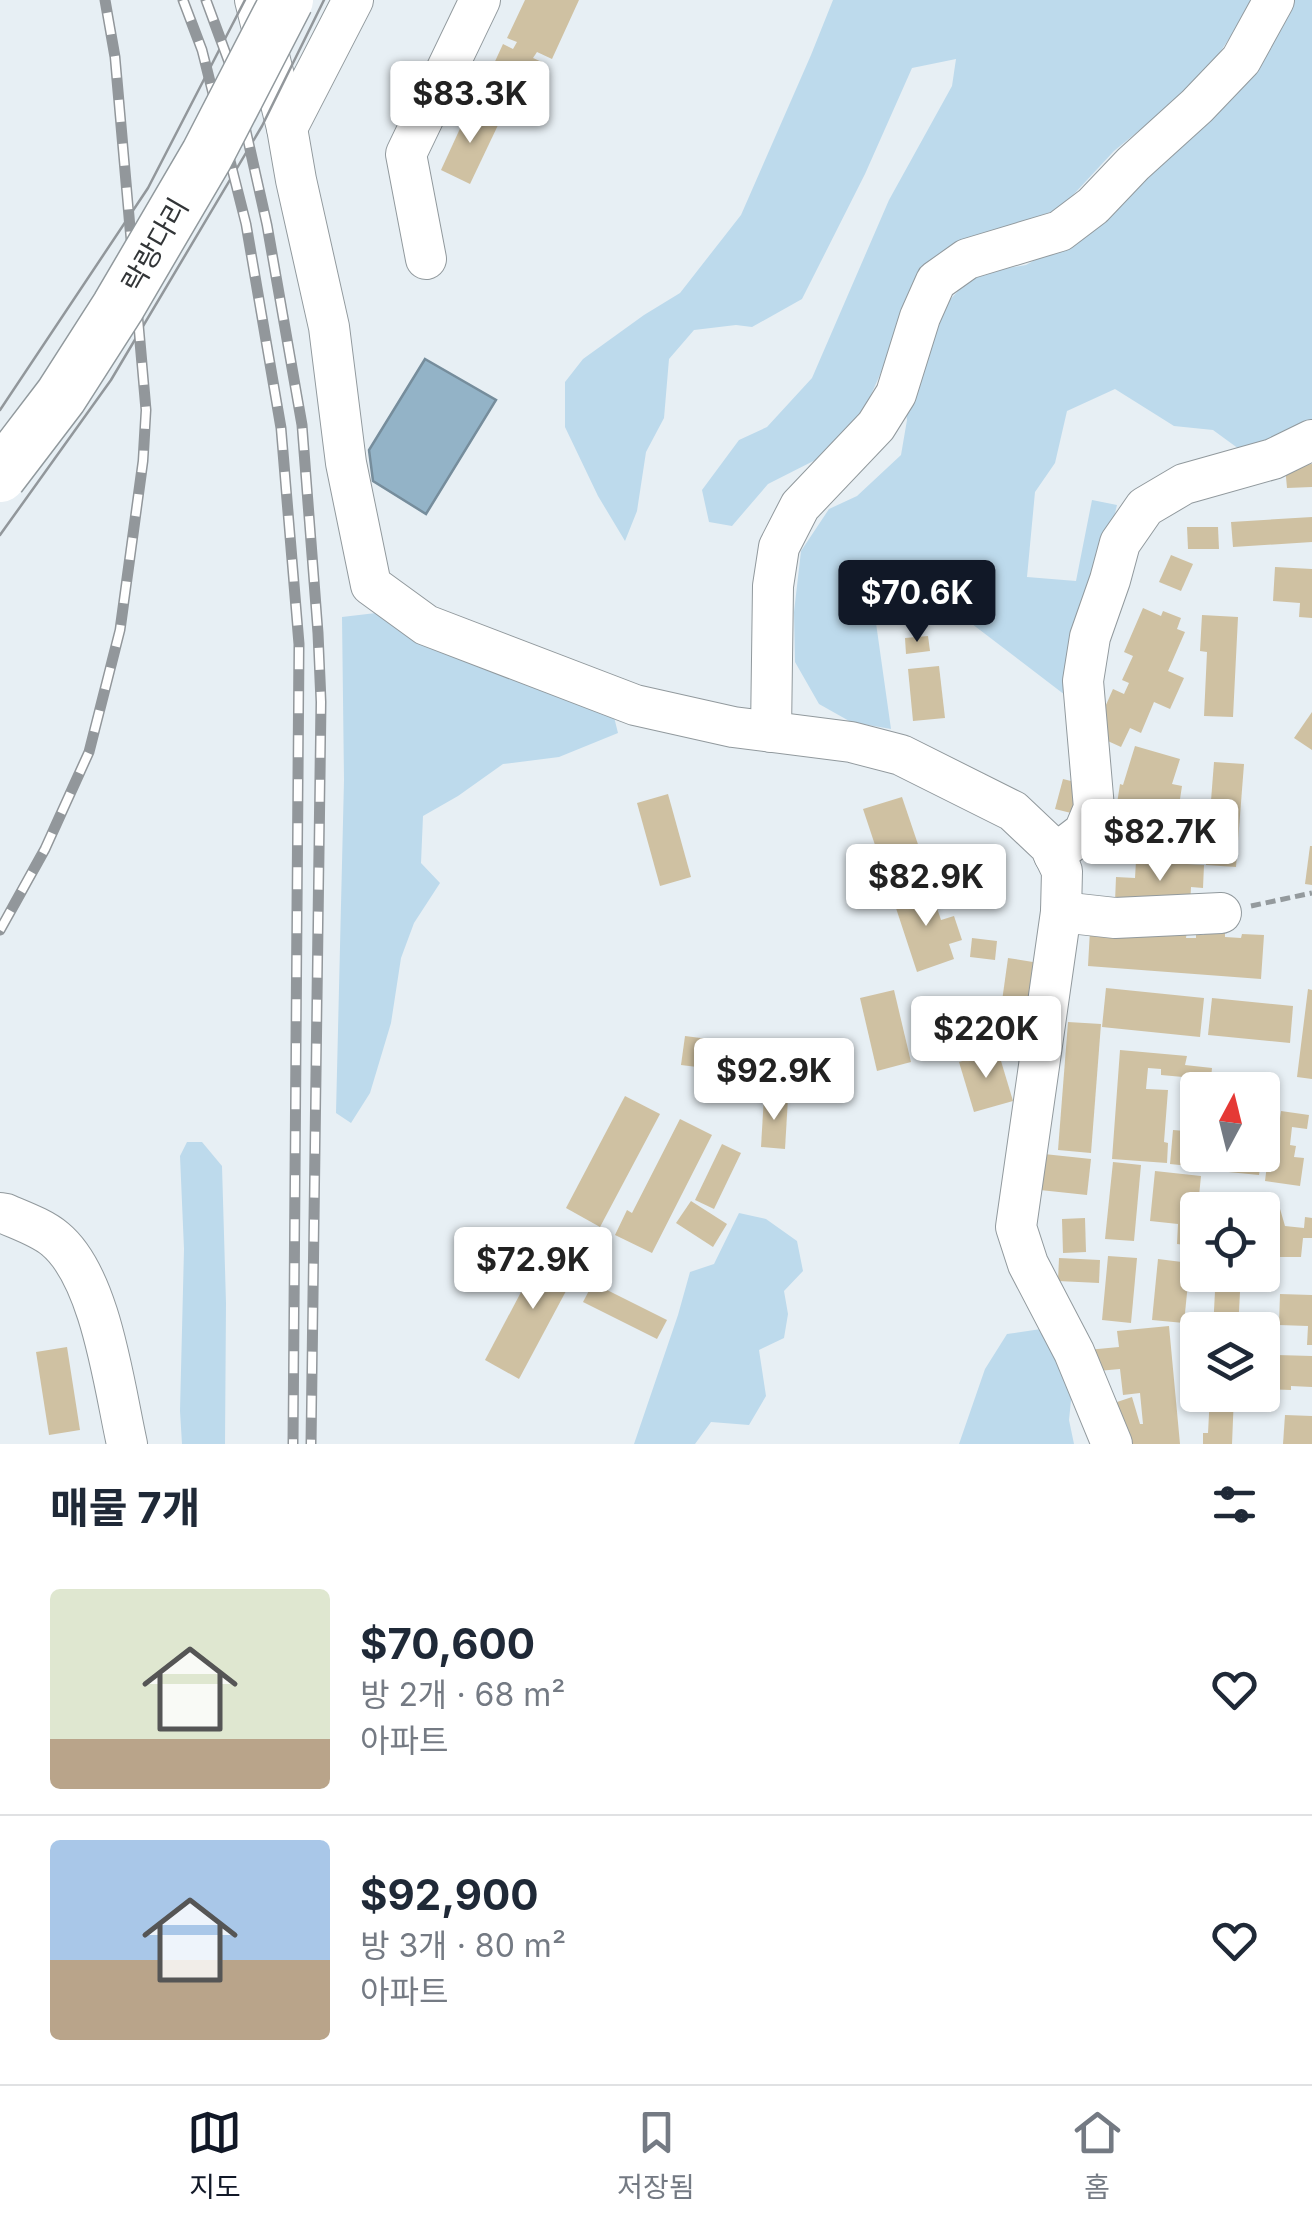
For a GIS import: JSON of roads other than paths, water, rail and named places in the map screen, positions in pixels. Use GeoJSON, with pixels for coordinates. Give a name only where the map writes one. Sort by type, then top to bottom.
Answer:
{"type":"FeatureCollection","features":[{"type":"Feature","properties":{"kind":"main road","name":"락랑다리"},"geometry":{"type":"LineString","coordinates":[[0,476],[61,396],[118,307],[207,154],[287,0]]}},
{"type":"Feature","properties":{"kind":"street"},"geometry":{"type":"LineString","coordinates":[[254,0],[288,128],[329,327],[346,463],[371,585],[426,625],[635,706],[732,727],[851,742],[900,755],[1013,811],[1050,846],[1062,872],[1061,912],[1016,1227],[1028,1264],[1074,1352],[1112,1444]]}},
{"type":"Feature","properties":{"kind":"street"},"geometry":{"type":"LineString","coordinates":[[288,128],[352,0]]}},
{"type":"Feature","properties":{"kind":"street"},"geometry":{"type":"LineString","coordinates":[[426,259],[406,154],[480,0]]}},
{"type":"Feature","properties":{"kind":"street"},"geometry":{"type":"LineString","coordinates":[[772,732],[773,586],[779,546],[800,506],[876,426],[896,394],[920,317],[936,281],[967,258],[1060,231],[1093,206],[1241,60],[1274,0]]}},
{"type":"Feature","properties":{"kind":"street"},"geometry":{"type":"LineString","coordinates":[[1054,854],[1084,832],[1094,808],[1084,681],[1090,637],[1120,543],[1145,507],[1184,484],[1273,459],[1312,440]]}},
{"type":"Feature","properties":{"kind":"street"},"geometry":{"type":"LineString","coordinates":[[1061,912],[1115,918],[1220,913]]}},
{"type":"Feature","properties":{"kind":"street"},"geometry":{"type":"LineString","coordinates":[[0,1213],[54,1238],[76,1263],[94,1300],[128,1444]]}},
{"type":"Feature","properties":{"kind":"tram line"},"geometry":{"type":"LineString","coordinates":[[0,410],[148,188],[245,0]]}},
{"type":"Feature","properties":{"kind":"tram line"},"geometry":{"type":"LineString","coordinates":[[0,535],[111,380],[262,126],[324,0]]}},
{"type":"Feature","properties":{"kind":"railway"},"geometry":{"type":"LineString","coordinates":[[0,930],[45,849],[89,752],[120,630],[143,461],[146,410],[115,57],[105,0]]}},
{"type":"Feature","properties":{"kind":"railway"},"geometry":{"type":"LineString","coordinates":[[183,0],[202,50],[246,224],[281,428],[299,644],[293,1444]]}},
{"type":"Feature","properties":{"kind":"railway"},"geometry":{"type":"LineString","coordinates":[[206,0],[233,73],[267,225],[302,425],[318,633],[321,702],[311,1444]]}}]}
